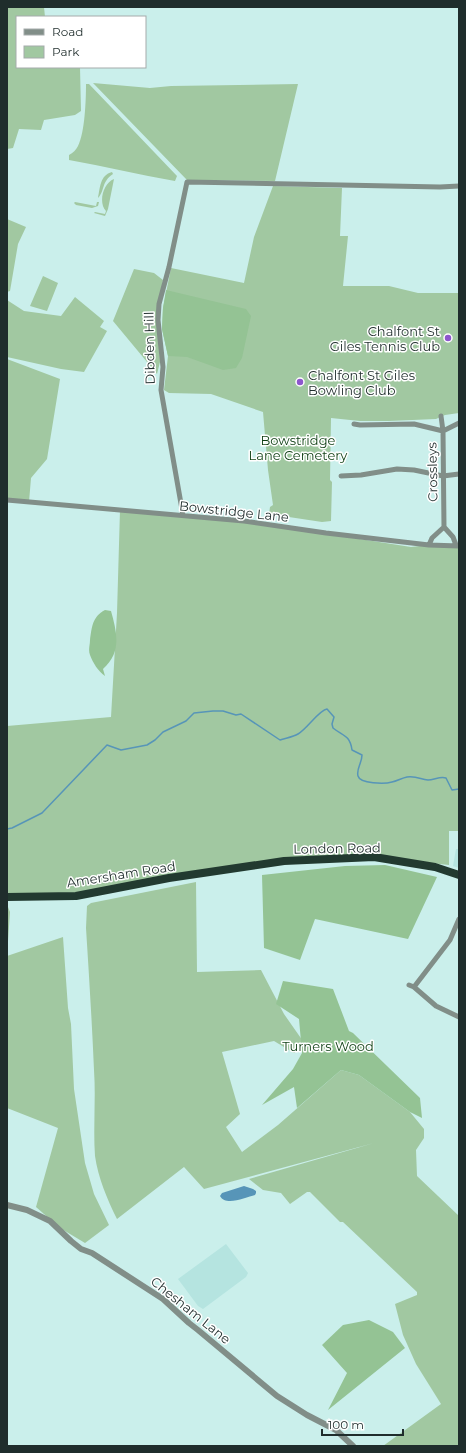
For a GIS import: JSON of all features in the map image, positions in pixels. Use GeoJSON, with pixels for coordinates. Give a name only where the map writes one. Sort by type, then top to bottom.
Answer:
{"type":"FeatureCollection","features":[{"type":"Feature","properties":{"kind":"highway","name":"London Road"},"geometry":{"type":"LineString","coordinates":[[214,871],[284,861],[374,857],[435,867],[459,875]]}},
{"type":"Feature","properties":{"kind":"highway","name":"Amersham Road"},"geometry":{"type":"LineString","coordinates":[[7,897],[76,896],[214,871]]}},
{"type":"Feature","properties":{"kind":"street","name":"Dibden Hill"},"geometry":{"type":"LineString","coordinates":[[183,515],[160,390],[163,367],[158,320],[160,304],[187,182],[440,187],[459,186]]}},
{"type":"Feature","properties":{"kind":"street","name":"Crossleys"},"geometry":{"type":"LineString","coordinates":[[441,416],[443,431],[444,527]]}},
{"type":"Feature","properties":{"kind":"street"},"geometry":{"type":"LineString","coordinates":[[354,424],[414,424],[443,431],[459,423]]}},
{"type":"Feature","properties":{"kind":"street"},"geometry":{"type":"LineString","coordinates":[[341,476],[361,475],[397,469],[414,470],[443,476],[459,474]]}},
{"type":"Feature","properties":{"kind":"street","name":"Bowstridge Lane"},"geometry":{"type":"LineString","coordinates":[[7,500],[244,521],[326,533],[429,545],[458,545]]}},
{"type":"Feature","properties":{"kind":"street"},"geometry":{"type":"LineString","coordinates":[[429,545],[432,538],[444,527],[458,545]]}},
{"type":"Feature","properties":{"kind":"street"},"geometry":{"type":"LineString","coordinates":[[459,919],[450,940],[411,986],[436,1006],[459,1017]]}},
{"type":"Feature","properties":{"kind":"street","name":"Chesham Lane"},"geometry":{"type":"LineString","coordinates":[[7,1205],[27,1210],[50,1221],[81,1249],[92,1254],[163,1300],[277,1396],[307,1415],[336,1430],[353,1446]]}},
{"type":"Feature","properties":{"kind":"shaded area"},"geometry":{"type":"Polygon","coordinates":[[[456,849],[459,849],[459,868],[453,866],[456,849]]]}},
{"type":"Feature","properties":{"kind":"shaded area"},"geometry":{"type":"Polygon","coordinates":[[[244,1186],[256,1191],[255,1195],[231,1201],[227,1201],[220,1196],[222,1193],[244,1186]]]}},
{"type":"Feature","properties":{"kind":"shaded area"},"geometry":{"type":"Polygon","coordinates":[[[226,1244],[248,1273],[246,1277],[203,1309],[198,1306],[178,1279],[226,1244]]]}},
{"type":"Feature","properties":{"kind":"green space"},"geometry":{"type":"Polygon","coordinates":[[[8,7],[44,7],[45,16],[16,16],[16,68],[80,68],[81,111],[75,115],[44,120],[41,130],[19,129],[13,148],[7,149],[8,7]]]}},
{"type":"Feature","properties":{"kind":"green space"},"geometry":{"type":"Polygon","coordinates":[[[93,83],[150,88],[171,86],[298,84],[275,181],[187,180],[93,83]]]}},
{"type":"Feature","properties":{"kind":"green space"},"geometry":{"type":"Polygon","coordinates":[[[86,84],[89,84],[177,176],[175,181],[69,160],[69,155],[77,147],[82,133],[84,124],[86,84]]]}},
{"type":"Feature","properties":{"kind":"green space"},"geometry":{"type":"Polygon","coordinates":[[[112,172],[113,174],[105,183],[98,198],[103,179],[112,172]]]}},
{"type":"Feature","properties":{"kind":"green space"},"geometry":{"type":"Polygon","coordinates":[[[114,179],[108,209],[105,216],[94,213],[105,214],[106,211],[102,203],[103,194],[107,185],[114,179]]]}},
{"type":"Feature","properties":{"kind":"green space","name":"Bowstridge Lane Cemetery"},"geometry":{"type":"Polygon","coordinates":[[[273,186],[342,188],[340,236],[348,236],[343,286],[389,286],[418,293],[459,293],[459,413],[445,415],[436,419],[389,421],[360,421],[331,418],[331,521],[322,522],[269,514],[270,507],[273,505],[268,470],[263,412],[211,394],[169,393],[164,390],[168,356],[162,329],[163,308],[171,268],[244,283],[254,237],[273,186]]]}},
{"type":"Feature","properties":{"kind":"green space"},"geometry":{"type":"Polygon","coordinates":[[[97,202],[99,202],[98,206],[92,208],[76,205],[74,203],[96,206],[97,202]]]}},
{"type":"Feature","properties":{"kind":"green space"},"geometry":{"type":"Polygon","coordinates":[[[7,219],[26,227],[18,244],[10,291],[7,292],[7,219]]]}},
{"type":"Feature","properties":{"kind":"green space"},"geometry":{"type":"Polygon","coordinates":[[[134,269],[154,273],[163,280],[158,308],[160,362],[157,374],[113,321],[134,269]]]}},
{"type":"Feature","properties":{"kind":"green space"},"geometry":{"type":"Polygon","coordinates":[[[43,276],[58,283],[47,311],[30,306],[43,276]]]}},
{"type":"Feature","properties":{"kind":"green space"},"geometry":{"type":"Polygon","coordinates":[[[166,290],[246,309],[251,316],[242,358],[236,368],[223,370],[187,357],[168,356],[162,329],[166,290]]]}},
{"type":"Feature","properties":{"kind":"green space"},"geometry":{"type":"Polygon","coordinates":[[[75,297],[104,321],[100,327],[107,331],[84,372],[61,369],[7,357],[7,300],[24,311],[61,316],[75,297]]]}},
{"type":"Feature","properties":{"kind":"green space"},"geometry":{"type":"Polygon","coordinates":[[[7,359],[60,379],[47,459],[31,478],[29,502],[7,500],[7,359]]]}},
{"type":"Feature","properties":{"kind":"green space"},"geometry":{"type":"Polygon","coordinates":[[[120,510],[244,521],[411,547],[429,545],[459,547],[459,831],[449,831],[449,865],[374,857],[274,862],[76,896],[7,899],[7,726],[111,717],[117,613],[120,510]]]}},
{"type":"Feature","properties":{"kind":"green space"},"geometry":{"type":"Polygon","coordinates":[[[105,610],[111,611],[115,627],[116,642],[113,656],[103,669],[105,676],[94,664],[89,649],[93,623],[97,616],[105,610]]]}},
{"type":"Feature","properties":{"kind":"green space"},"geometry":{"type":"Polygon","coordinates":[[[385,865],[437,877],[408,939],[315,919],[300,960],[264,948],[262,875],[345,866],[385,865]]]}},
{"type":"Feature","properties":{"kind":"green space"},"geometry":{"type":"Polygon","coordinates":[[[196,882],[197,972],[261,970],[284,1014],[305,1044],[294,1053],[274,1041],[222,1052],[240,1114],[226,1127],[242,1152],[278,1125],[341,1070],[359,1075],[410,1112],[424,1129],[424,1138],[416,1150],[417,1176],[459,1216],[459,1446],[383,1446],[441,1404],[416,1364],[403,1335],[395,1304],[417,1295],[417,1292],[343,1222],[340,1222],[310,1192],[307,1192],[290,1204],[281,1193],[263,1190],[249,1179],[374,1143],[204,1189],[184,1167],[117,1219],[106,1196],[95,1156],[95,1081],[86,928],[87,906],[91,903],[196,882]]]}},
{"type":"Feature","properties":{"kind":"green space"},"geometry":{"type":"Polygon","coordinates":[[[8,907],[10,912],[7,956],[7,908],[8,907]]]}},
{"type":"Feature","properties":{"kind":"green space"},"geometry":{"type":"Polygon","coordinates":[[[63,937],[68,1008],[71,1024],[74,1089],[85,1163],[94,1194],[109,1225],[85,1243],[60,1228],[36,1207],[58,1128],[7,1108],[7,956],[63,937]]]}},
{"type":"Feature","properties":{"kind":"green space","name":"Turners Wood"},"geometry":{"type":"Polygon","coordinates":[[[283,981],[333,989],[349,1031],[353,1033],[420,1098],[422,1118],[410,1112],[359,1075],[341,1070],[297,1108],[294,1087],[262,1105],[293,1069],[302,1053],[299,1019],[276,1004],[283,981]]]}},
{"type":"Feature","properties":{"kind":"green space"},"geometry":{"type":"Polygon","coordinates":[[[369,1320],[393,1332],[405,1348],[328,1410],[347,1373],[322,1345],[343,1325],[369,1320]]]}},
{"type":"Feature","properties":{"kind":"waterway"},"geometry":{"type":"LineString","coordinates":[[7,829],[42,813],[107,745],[121,750],[147,745],[163,732],[186,721],[194,713],[213,711],[223,711],[236,715],[241,714],[280,740],[292,737],[302,732],[320,713],[327,709],[334,717],[332,724],[333,728],[346,736],[350,741],[352,750],[362,755],[358,776],[363,781],[373,783],[389,783],[407,777],[416,777],[428,780],[446,778],[452,790],[459,789]]}},
{"type":"Feature","properties":{"kind":"place","name":"Chalfont St Giles Tennis Club"},"geometry":{"type":"Point","coordinates":[448,338]}},
{"type":"Feature","properties":{"kind":"place","name":"Chalfont St Giles Bowling Club"},"geometry":{"type":"Point","coordinates":[300,382]}}]}
